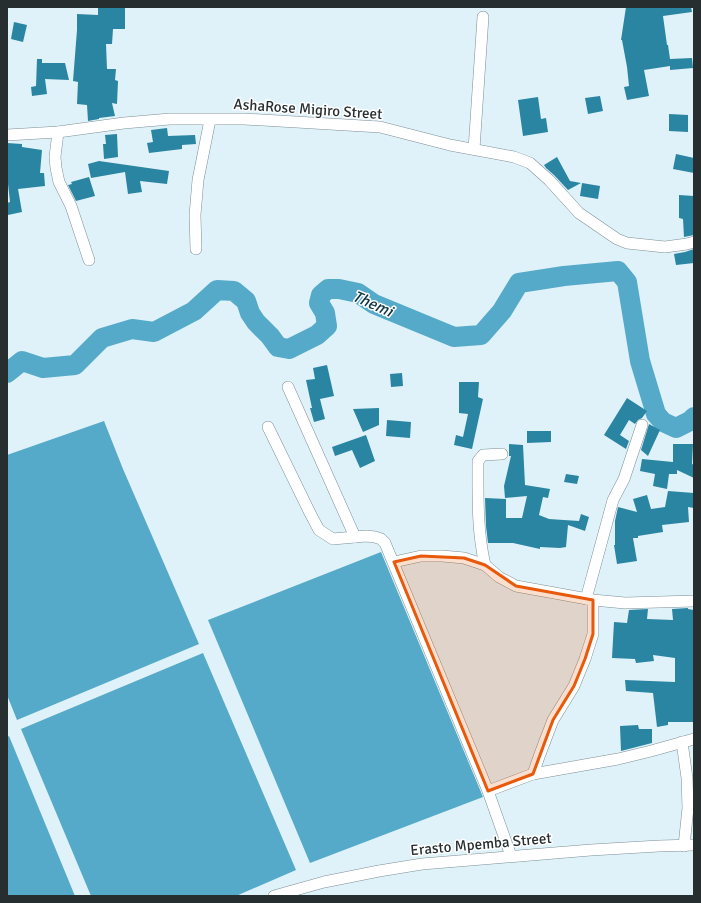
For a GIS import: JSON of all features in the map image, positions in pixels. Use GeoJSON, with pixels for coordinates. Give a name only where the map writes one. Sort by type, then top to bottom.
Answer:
{"type":"FeatureCollection","features":[{"type":"Feature","properties":{"kind":"street"},"geometry":{"type":"LineString","coordinates":[[474,149],[483,17]]}},
{"type":"Feature","properties":{"kind":"street","name":"AshaRose Migiro Street"},"geometry":{"type":"LineString","coordinates":[[7,136],[58,132],[170,119],[244,119],[380,127],[450,145],[514,157],[530,163],[549,180],[579,213],[617,239],[627,243],[665,247],[694,242]]}},
{"type":"Feature","properties":{"kind":"street"},"geometry":{"type":"LineString","coordinates":[[196,250],[195,215],[198,180],[210,120]]}},
{"type":"Feature","properties":{"kind":"street"},"geometry":{"type":"LineString","coordinates":[[58,132],[55,157],[59,182],[71,206],[88,260]]}},
{"type":"Feature","properties":{"kind":"street"},"geometry":{"type":"LineString","coordinates":[[288,387],[355,537]]}},
{"type":"Feature","properties":{"kind":"street"},"geometry":{"type":"LineString","coordinates":[[533,774],[553,720],[574,686],[593,634],[590,600],[613,500],[624,479],[642,425]]}},
{"type":"Feature","properties":{"kind":"street"},"geometry":{"type":"LineString","coordinates":[[268,428],[319,530],[333,538],[366,536],[375,537],[385,543],[488,791],[511,856]]}},
{"type":"Feature","properties":{"kind":"street"},"geometry":{"type":"LineString","coordinates":[[485,565],[478,515],[478,461],[483,455],[502,454]]}},
{"type":"Feature","properties":{"kind":"street"},"geometry":{"type":"LineString","coordinates":[[394,562],[421,556],[464,558],[485,565],[499,577],[516,586],[590,600],[625,603],[694,601]]}},
{"type":"Feature","properties":{"kind":"street"},"geometry":{"type":"LineString","coordinates":[[488,791],[533,774],[618,759],[694,739]]}},
{"type":"Feature","properties":{"kind":"street"},"geometry":{"type":"LineString","coordinates":[[682,742],[687,778],[689,846]]}},
{"type":"Feature","properties":{"kind":"street","name":"Erasto Mpemba Street"},"geometry":{"type":"LineString","coordinates":[[274,896],[324,882],[422,864],[599,849],[689,846]]}},
{"type":"Feature","properties":{"kind":"highlighted area"},"geometry":{"type":"Polygon","coordinates":[[[421,556],[464,558],[485,565],[516,586],[593,600],[593,634],[585,659],[574,686],[553,720],[533,774],[488,791],[394,562],[421,556]]]}},
{"type":"Feature","properties":{"kind":"water"},"geometry":{"type":"Polygon","coordinates":[[[104,421],[123,469],[199,644],[17,720],[7,695],[7,455],[104,421]]]}},
{"type":"Feature","properties":{"kind":"water"},"geometry":{"type":"Polygon","coordinates":[[[381,552],[483,797],[310,863],[208,620],[381,552]]]}},
{"type":"Feature","properties":{"kind":"water"},"geometry":{"type":"Polygon","coordinates":[[[203,653],[296,870],[236,896],[91,896],[21,729],[203,653]]]}},
{"type":"Feature","properties":{"kind":"water"},"geometry":{"type":"Polygon","coordinates":[[[9,736],[75,896],[7,896],[7,737],[9,736]]]}},
{"type":"Feature","properties":{"kind":"building"},"geometry":{"type":"Polygon","coordinates":[[[98,7],[125,7],[125,29],[113,29],[112,44],[106,44],[107,69],[116,69],[115,80],[118,81],[117,104],[112,103],[115,116],[88,121],[87,105],[77,104],[78,82],[73,81],[77,14],[98,15],[98,7]]]}},
{"type":"Feature","properties":{"kind":"building"},"geometry":{"type":"Polygon","coordinates":[[[626,7],[691,7],[692,12],[663,16],[670,59],[692,58],[693,68],[670,70],[670,66],[644,70],[649,96],[627,100],[624,87],[629,86],[627,67],[621,40],[626,7]]]}},
{"type":"Feature","properties":{"kind":"building"},"geometry":{"type":"Polygon","coordinates":[[[14,22],[27,25],[23,42],[11,39],[14,22]]]}},
{"type":"Feature","properties":{"kind":"building"},"geometry":{"type":"Polygon","coordinates":[[[37,59],[42,59],[42,63],[65,63],[69,80],[45,79],[47,94],[32,96],[31,87],[36,86],[37,59]]]}},
{"type":"Feature","properties":{"kind":"building"},"geometry":{"type":"Polygon","coordinates":[[[600,96],[603,111],[588,114],[585,98],[600,96]]]}},
{"type":"Feature","properties":{"kind":"building"},"geometry":{"type":"Polygon","coordinates":[[[538,97],[541,119],[546,118],[548,132],[523,136],[518,100],[538,97]]]}},
{"type":"Feature","properties":{"kind":"building"},"geometry":{"type":"Polygon","coordinates":[[[669,114],[688,115],[688,132],[669,131],[669,114]]]}},
{"type":"Feature","properties":{"kind":"building"},"geometry":{"type":"Polygon","coordinates":[[[167,128],[168,136],[195,135],[196,144],[182,145],[182,149],[149,153],[147,143],[153,142],[151,130],[167,128]]]}},
{"type":"Feature","properties":{"kind":"building"},"geometry":{"type":"Polygon","coordinates":[[[117,134],[118,157],[104,159],[103,144],[106,144],[105,135],[117,134]]]}},
{"type":"Feature","properties":{"kind":"building"},"geometry":{"type":"Polygon","coordinates":[[[7,143],[22,144],[22,147],[42,150],[40,173],[44,173],[45,186],[18,189],[22,212],[8,215],[7,203],[10,202],[7,175],[7,143]]]}},
{"type":"Feature","properties":{"kind":"building"},"geometry":{"type":"Polygon","coordinates":[[[676,154],[694,158],[694,173],[673,169],[676,154]]]}},
{"type":"Feature","properties":{"kind":"building"},"geometry":{"type":"Polygon","coordinates":[[[557,157],[570,181],[581,183],[568,190],[546,168],[544,165],[557,157]]]}},
{"type":"Feature","properties":{"kind":"building"},"geometry":{"type":"Polygon","coordinates":[[[99,161],[169,171],[167,184],[140,181],[142,192],[128,194],[125,172],[91,178],[88,164],[99,161]]]}},
{"type":"Feature","properties":{"kind":"building"},"geometry":{"type":"Polygon","coordinates":[[[89,177],[95,196],[76,201],[68,185],[72,184],[71,182],[89,177]]]}},
{"type":"Feature","properties":{"kind":"building"},"geometry":{"type":"Polygon","coordinates":[[[582,183],[600,186],[598,199],[580,196],[582,183]]]}},
{"type":"Feature","properties":{"kind":"building"},"geometry":{"type":"Polygon","coordinates":[[[679,195],[694,196],[694,235],[684,237],[683,219],[679,218],[679,195]]]}},
{"type":"Feature","properties":{"kind":"building"},"geometry":{"type":"Polygon","coordinates":[[[694,249],[694,263],[676,265],[674,254],[694,249]]]}},
{"type":"Feature","properties":{"kind":"building"},"geometry":{"type":"Polygon","coordinates":[[[327,365],[334,396],[320,399],[325,419],[314,422],[310,408],[312,408],[306,380],[315,379],[313,368],[327,365]]]}},
{"type":"Feature","properties":{"kind":"building"},"geometry":{"type":"Polygon","coordinates":[[[402,373],[403,386],[391,387],[390,374],[402,373]]]}},
{"type":"Feature","properties":{"kind":"building"},"geometry":{"type":"Polygon","coordinates":[[[459,382],[479,382],[478,397],[483,399],[472,449],[454,445],[456,435],[463,437],[468,414],[459,413],[459,382]]]}},
{"type":"Feature","properties":{"kind":"building"},"geometry":{"type":"Polygon","coordinates":[[[627,398],[647,411],[635,424],[629,420],[620,435],[629,441],[626,449],[604,435],[627,398]]]}},
{"type":"Feature","properties":{"kind":"building"},"geometry":{"type":"Polygon","coordinates":[[[379,408],[379,425],[363,432],[353,409],[379,408]]]}},
{"type":"Feature","properties":{"kind":"building"},"geometry":{"type":"Polygon","coordinates":[[[387,420],[411,422],[410,438],[386,436],[387,420]]]}},
{"type":"Feature","properties":{"kind":"building"},"geometry":{"type":"Polygon","coordinates":[[[649,424],[660,430],[648,456],[641,450],[649,424]]]}},
{"type":"Feature","properties":{"kind":"building"},"geometry":{"type":"Polygon","coordinates":[[[527,431],[551,431],[551,442],[527,443],[527,431]]]}},
{"type":"Feature","properties":{"kind":"building"},"geometry":{"type":"Polygon","coordinates":[[[366,435],[375,461],[360,468],[352,450],[335,456],[332,447],[366,435]]]}},
{"type":"Feature","properties":{"kind":"building"},"geometry":{"type":"Polygon","coordinates":[[[509,444],[523,445],[525,485],[550,489],[548,498],[543,497],[539,515],[549,519],[579,521],[581,514],[589,517],[585,531],[568,525],[566,547],[540,547],[540,549],[513,543],[488,543],[485,498],[506,499],[506,518],[522,518],[527,496],[505,498],[504,486],[511,456],[509,456],[509,444]]]}},
{"type":"Feature","properties":{"kind":"building"},"geometry":{"type":"Polygon","coordinates":[[[673,444],[693,444],[692,464],[694,465],[694,478],[677,470],[677,474],[669,474],[667,489],[653,486],[655,474],[640,471],[642,459],[673,462],[673,444]]]}},
{"type":"Feature","properties":{"kind":"building"},"geometry":{"type":"Polygon","coordinates":[[[566,474],[579,476],[577,484],[564,482],[566,474]]]}},
{"type":"Feature","properties":{"kind":"building"},"geometry":{"type":"Polygon","coordinates":[[[668,491],[694,493],[694,508],[688,507],[689,522],[662,525],[663,532],[633,538],[637,561],[617,564],[614,545],[615,521],[618,507],[637,512],[633,499],[647,495],[651,509],[665,507],[668,491]]]}},
{"type":"Feature","properties":{"kind":"building"},"geometry":{"type":"Polygon","coordinates":[[[688,608],[694,610],[694,722],[668,722],[668,725],[657,727],[653,693],[626,691],[625,680],[675,682],[675,658],[653,655],[654,661],[636,663],[635,659],[612,658],[614,622],[627,623],[629,610],[648,609],[647,619],[673,620],[672,609],[688,608]]]}},
{"type":"Feature","properties":{"kind":"building"},"geometry":{"type":"Polygon","coordinates":[[[638,725],[639,729],[652,729],[652,743],[621,751],[620,726],[638,725]]]}},
{"type":"Feature","properties":{"kind":"waterway","name":"Themi"},"geometry":{"type":"LineString","coordinates":[[7,373],[22,361],[43,368],[75,365],[102,338],[132,329],[154,332],[194,311],[217,290],[234,291],[246,301],[250,313],[256,322],[270,336],[278,347],[289,349],[317,335],[327,326],[325,313],[319,303],[321,295],[328,289],[339,289],[358,293],[374,304],[454,337],[481,335],[502,311],[519,283],[564,276],[618,271],[627,282],[640,361],[656,414],[663,422],[676,428],[690,421],[694,417]]}}]}
